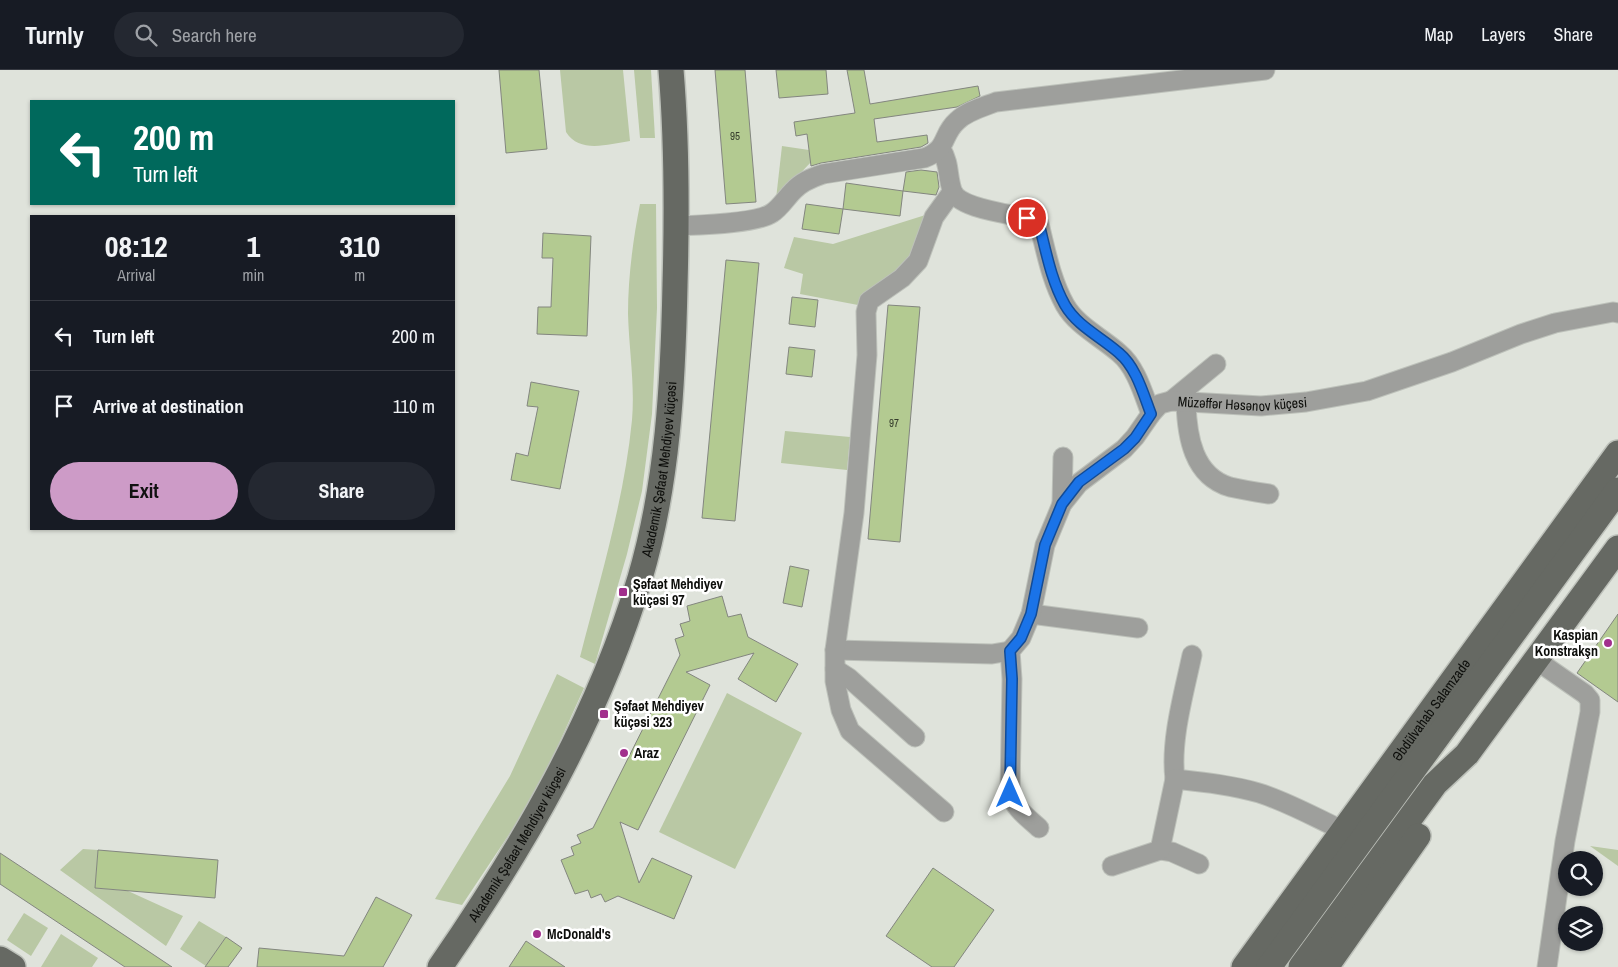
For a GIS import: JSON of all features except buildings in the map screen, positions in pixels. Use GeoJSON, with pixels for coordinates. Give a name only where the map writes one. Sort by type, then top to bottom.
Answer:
{"type":"FeatureCollection","features":[{"type":"Feature","properties":{"kind":"main road","name":"Akademik Şəfaət Mehdiyev küçəsi"},"geometry":{"type":"LineString","coordinates":[[440,967],[508,864],[548,797],[604,678],[640,578],[654,518],[666,439],[673,359],[677,226],[671,70]]}},
{"type":"Feature","properties":{"kind":"main road","name":"Əbdülvahab Salamzadə"},"geometry":{"type":"LineString","coordinates":[[1244,967],[1618,453]]}},
{"type":"Feature","properties":{"kind":"main road","name":"Əbdülvahab Salamzadə"},"geometry":{"type":"LineString","coordinates":[[1268,967],[1618,490]]}},
{"type":"Feature","properties":{"kind":"main road"},"geometry":{"type":"LineString","coordinates":[[1300,967],[1435,784],[1467,754],[1618,548]]}},
{"type":"Feature","properties":{"kind":"main road"},"geometry":{"type":"LineString","coordinates":[[1326,967],[1451,790],[1467,754]]}},
{"type":"Feature","properties":{"kind":"main road"},"geometry":{"type":"LineString","coordinates":[[0,959],[13,967]]}},
{"type":"Feature","properties":{"kind":"street"},"geometry":{"type":"LineString","coordinates":[[677,226],[720,224],[760,218],[771,214],[806,179],[823,174],[934,155],[941,148],[955,122],[967,114],[996,102],[1265,70]]}},
{"type":"Feature","properties":{"kind":"street"},"geometry":{"type":"LineString","coordinates":[[941,148],[948,165],[952,192],[971,207],[1027,218],[1035,220],[1039,224],[1052,276],[1065,306],[1076,320],[1120,353],[1125,359],[1138,381],[1151,414]]}},
{"type":"Feature","properties":{"kind":"street"},"geometry":{"type":"LineString","coordinates":[[944,812],[850,731],[841,710],[834,681],[835,650],[854,514],[867,355],[866,312],[869,302],[902,278],[918,261],[934,217],[952,192]]}},
{"type":"Feature","properties":{"kind":"street","name":"Müzəffər Həsənov küçesi"},"geometry":{"type":"LineString","coordinates":[[1010,651],[1021,638],[1031,614],[1045,545],[1062,504],[1079,482],[1124,449],[1135,438],[1160,404],[1178,402],[1261,406],[1306,402],[1367,391],[1452,362],[1521,334],[1555,323],[1613,312],[1618,313]]}},
{"type":"Feature","properties":{"kind":"street"},"geometry":{"type":"LineString","coordinates":[[1216,364],[1178,402],[1192,450],[1202,466],[1218,482],[1269,494]]}},
{"type":"Feature","properties":{"kind":"street"},"geometry":{"type":"LineString","coordinates":[[1062,504],[1063,457]]}},
{"type":"Feature","properties":{"kind":"street"},"geometry":{"type":"LineString","coordinates":[[1031,614],[1138,628]]}},
{"type":"Feature","properties":{"kind":"street"},"geometry":{"type":"LineString","coordinates":[[835,650],[992,654],[1010,651],[1012,679],[1010,793],[1013,803],[1018,810],[1039,828]]}},
{"type":"Feature","properties":{"kind":"street"},"geometry":{"type":"LineString","coordinates":[[1160,850],[1175,779],[1173,766],[1180,714],[1192,655]]}},
{"type":"Feature","properties":{"kind":"street"},"geometry":{"type":"LineString","coordinates":[[1536,660],[1585,694],[1590,700],[1565,841],[1547,967]]}},
{"type":"Feature","properties":{"kind":"street"},"geometry":{"type":"LineString","coordinates":[[835,669],[849,678],[915,737]]}},
{"type":"Feature","properties":{"kind":"street"},"geometry":{"type":"LineString","coordinates":[[1175,779],[1258,792],[1344,831]]}},
{"type":"Feature","properties":{"kind":"street"},"geometry":{"type":"LineString","coordinates":[[1112,866],[1160,850],[1172,852],[1199,864]]}},
{"type":"Feature","properties":{"kind":"green space"},"geometry":{"type":"Polygon","coordinates":[[[560,70],[623,70],[630,141],[595,146],[579,143],[572,139],[566,132],[560,70]]]}},
{"type":"Feature","properties":{"kind":"green space"},"geometry":{"type":"Polygon","coordinates":[[[634,70],[651,70],[655,138],[640,138],[634,70]]]}},
{"type":"Feature","properties":{"kind":"green space"},"geometry":{"type":"Polygon","coordinates":[[[782,146],[809,150],[811,162],[776,199],[782,146]]]}},
{"type":"Feature","properties":{"kind":"green space"},"geometry":{"type":"Polygon","coordinates":[[[640,204],[656,204],[657,308],[652,414],[642,491],[627,554],[595,664],[580,657],[617,510],[632,420],[633,394],[628,300],[631,259],[640,204]]]}},
{"type":"Feature","properties":{"kind":"green space"},"geometry":{"type":"Polygon","coordinates":[[[935,212],[917,267],[858,305],[800,294],[803,274],[784,268],[794,237],[833,244],[935,212]]]}},
{"type":"Feature","properties":{"kind":"green space"},"geometry":{"type":"Polygon","coordinates":[[[785,431],[850,437],[847,470],[781,463],[785,431]]]}},
{"type":"Feature","properties":{"kind":"green space"},"geometry":{"type":"Polygon","coordinates":[[[1618,506],[1618,512],[1287,967],[1281,967],[1618,506]]]}},
{"type":"Feature","properties":{"kind":"green space"},"geometry":{"type":"Polygon","coordinates":[[[557,674],[584,688],[552,759],[518,821],[462,905],[435,899],[510,776],[557,674]]]}},
{"type":"Feature","properties":{"kind":"green space"},"geometry":{"type":"Polygon","coordinates":[[[727,693],[802,733],[735,869],[659,832],[727,693]]]}},
{"type":"Feature","properties":{"kind":"green space"},"geometry":{"type":"Polygon","coordinates":[[[1590,846],[1618,850],[1618,866],[1603,855],[1603,851],[1597,851],[1590,846]]]}},
{"type":"Feature","properties":{"kind":"green space"},"geometry":{"type":"Polygon","coordinates":[[[83,849],[98,850],[95,888],[128,891],[183,916],[166,946],[60,870],[83,849]]]}},
{"type":"Feature","properties":{"kind":"green space"},"geometry":{"type":"Polygon","coordinates":[[[24,913],[48,928],[31,956],[7,940],[24,913]]]}},
{"type":"Feature","properties":{"kind":"green space"},"geometry":{"type":"Polygon","coordinates":[[[199,921],[226,937],[206,966],[180,949],[199,921]]]}},
{"type":"Feature","properties":{"kind":"green space"},"geometry":{"type":"Polygon","coordinates":[[[61,934],[98,958],[92,967],[41,967],[61,934]]]}},
{"type":"Feature","properties":{"kind":"place","name":"Şəfaət Mehdiyev küçəsi 97"},"geometry":{"type":"Point","coordinates":[623,592]}},
{"type":"Feature","properties":{"kind":"place","name":"Kaspian Konstrakşn"},"geometry":{"type":"Point","coordinates":[1608,643]}},
{"type":"Feature","properties":{"kind":"place","name":"Şəfaət Mehdiyev küçəsi 323"},"geometry":{"type":"Point","coordinates":[604,714]}},
{"type":"Feature","properties":{"kind":"place","name":"Araz"},"geometry":{"type":"Point","coordinates":[624,753]}},
{"type":"Feature","properties":{"kind":"place","name":"McDonald's"},"geometry":{"type":"Point","coordinates":[537,934]}},
{"type":"Feature","properties":{"kind":"route"},"geometry":{"type":"LineString","coordinates":[[1010,793],[1012,679],[1010,651],[1021,638],[1031,614],[1045,545],[1062,504],[1079,482],[1124,449],[1135,438],[1151,414],[1130,365],[1120,353],[1076,320],[1065,306],[1052,276],[1039,224],[1035,220],[1027,218]]}}]}
